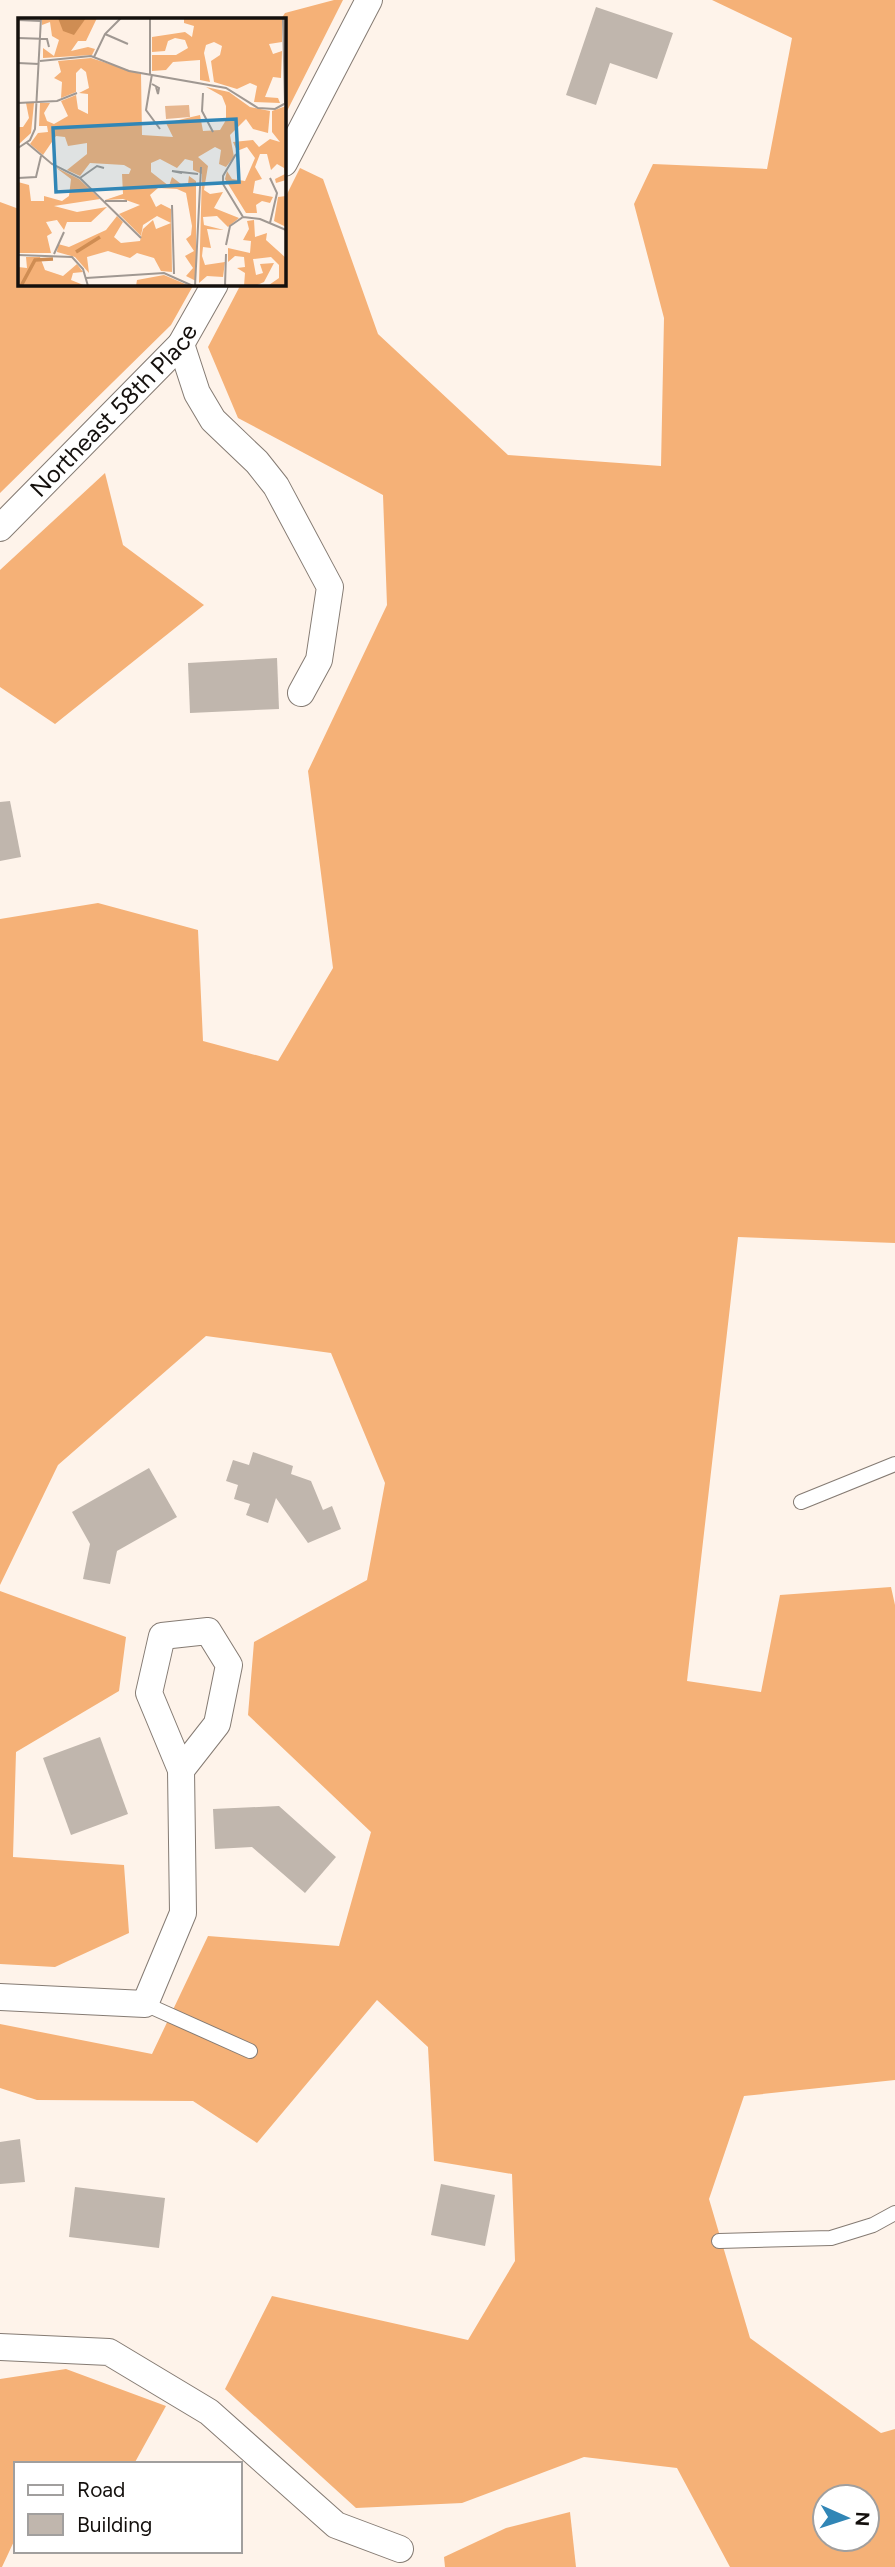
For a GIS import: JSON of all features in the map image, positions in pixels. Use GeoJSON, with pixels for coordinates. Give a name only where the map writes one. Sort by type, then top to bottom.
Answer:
{"type":"FeatureCollection","features":[{"type":"Feature","properties":{"kind":"street"},"geometry":{"type":"LineString","coordinates":[[285,161],[369,0]]}},
{"type":"Feature","properties":{"kind":"street","name":"Northeast 58th Place"},"geometry":{"type":"LineString","coordinates":[[0,528],[181,344],[214,285]]}},
{"type":"Feature","properties":{"kind":"street"},"geometry":{"type":"LineString","coordinates":[[181,344],[197,393],[213,420],[257,462],[276,486],[330,587],[319,660],[301,693]]}},
{"type":"Feature","properties":{"kind":"street"},"geometry":{"type":"LineString","coordinates":[[0,1997],[145,2004],[183,1913],[181,1770],[149,1693],[162,1636],[208,1631],[229,1665],[217,1724],[181,1770]]}},
{"type":"Feature","properties":{"kind":"street"},"geometry":{"type":"LineString","coordinates":[[0,2347],[108,2351],[209,2412],[336,2525],[400,2549]]}},
{"type":"Feature","properties":{"kind":"lane"},"geometry":{"type":"LineString","coordinates":[[802,1502],[895,1464]]}},
{"type":"Feature","properties":{"kind":"lane"},"geometry":{"type":"LineString","coordinates":[[145,2004],[250,2051]]}},
{"type":"Feature","properties":{"kind":"lane"},"geometry":{"type":"LineString","coordinates":[[719,2241],[831,2238],[873,2225],[895,2213]]}},
{"type":"Feature","properties":{"kind":"shaded area"},"geometry":{"type":"Polygon","coordinates":[[[343,0],[285,115],[285,18],[282,18],[285,13],[343,0]]]}},
{"type":"Feature","properties":{"kind":"shaded area"},"geometry":{"type":"Polygon","coordinates":[[[712,0],[895,0],[895,1243],[738,1237],[687,1681],[761,1692],[780,1595],[891,1587],[895,1605],[895,2080],[744,2096],[709,2199],[750,2338],[881,2433],[895,2429],[895,2567],[730,2567],[677,2468],[584,2457],[462,2503],[356,2508],[225,2389],[272,2296],[468,2340],[515,2261],[512,2174],[434,2161],[428,2047],[377,2000],[257,2143],[193,2101],[37,2100],[0,2088],[0,2024],[152,2054],[208,1936],[339,1946],[371,1832],[248,1715],[254,1642],[367,1580],[385,1483],[331,1353],[206,1336],[58,1465],[0,1585],[0,919],[98,903],[198,930],[203,1041],[278,1061],[333,968],[308,771],[387,605],[383,495],[238,418],[208,347],[240,285],[285,285],[285,198],[300,168],[323,179],[378,334],[508,455],[661,466],[664,318],[634,204],[653,164],[767,169],[792,38],[712,0]]]}},
{"type":"Feature","properties":{"kind":"shaded area"},"geometry":{"type":"Polygon","coordinates":[[[0,202],[18,209],[18,285],[193,285],[171,325],[0,493],[0,202]]]}},
{"type":"Feature","properties":{"kind":"shaded area"},"geometry":{"type":"Polygon","coordinates":[[[105,473],[123,545],[204,605],[55,724],[0,687],[0,570],[105,473]]]}},
{"type":"Feature","properties":{"kind":"shaded area"},"geometry":{"type":"Polygon","coordinates":[[[0,1591],[126,1637],[119,1691],[16,1752],[13,1857],[124,1865],[129,1933],[55,1967],[0,1964],[0,1591]]]}},
{"type":"Feature","properties":{"kind":"shaded area"},"geometry":{"type":"Polygon","coordinates":[[[66,2369],[166,2406],[135,2462],[14,2462],[14,2541],[2,2567],[0,2567],[0,2379],[66,2369]]]}},
{"type":"Feature","properties":{"kind":"shaded area"},"geometry":{"type":"Polygon","coordinates":[[[570,2512],[576,2567],[445,2567],[444,2557],[506,2528],[570,2512]]]}},
{"type":"Feature","properties":{"kind":"building"},"geometry":{"type":"Polygon","coordinates":[[[596,7],[673,33],[657,79],[610,63],[596,105],[566,95],[596,7]]]}},
{"type":"Feature","properties":{"kind":"building"},"geometry":{"type":"Polygon","coordinates":[[[277,658],[279,709],[190,713],[188,663],[277,658]]]}},
{"type":"Feature","properties":{"kind":"building"},"geometry":{"type":"Polygon","coordinates":[[[10,801],[21,857],[0,861],[0,802],[10,801]]]}},
{"type":"Feature","properties":{"kind":"building"},"geometry":{"type":"Polygon","coordinates":[[[253,1452],[293,1466],[291,1474],[311,1481],[323,1510],[332,1506],[341,1529],[308,1543],[276,1498],[268,1523],[246,1515],[250,1504],[234,1499],[238,1485],[226,1481],[233,1460],[249,1465],[253,1452]]]}},
{"type":"Feature","properties":{"kind":"building"},"geometry":{"type":"Polygon","coordinates":[[[149,1468],[177,1517],[117,1551],[110,1584],[83,1579],[90,1544],[72,1512],[149,1468]]]}},
{"type":"Feature","properties":{"kind":"building"},"geometry":{"type":"Polygon","coordinates":[[[100,1737],[128,1814],[71,1835],[43,1758],[100,1737]]]}},
{"type":"Feature","properties":{"kind":"building"},"geometry":{"type":"Polygon","coordinates":[[[279,1806],[336,1857],[305,1893],[252,1847],[215,1849],[213,1809],[279,1806]]]}},
{"type":"Feature","properties":{"kind":"building"},"geometry":{"type":"Polygon","coordinates":[[[20,2139],[25,2182],[0,2184],[0,2142],[20,2139]]]}},
{"type":"Feature","properties":{"kind":"building"},"geometry":{"type":"Polygon","coordinates":[[[441,2184],[495,2195],[485,2246],[431,2235],[441,2184]]]}},
{"type":"Feature","properties":{"kind":"building"},"geometry":{"type":"Polygon","coordinates":[[[75,2187],[165,2198],[159,2248],[69,2237],[75,2187]]]}}]}
